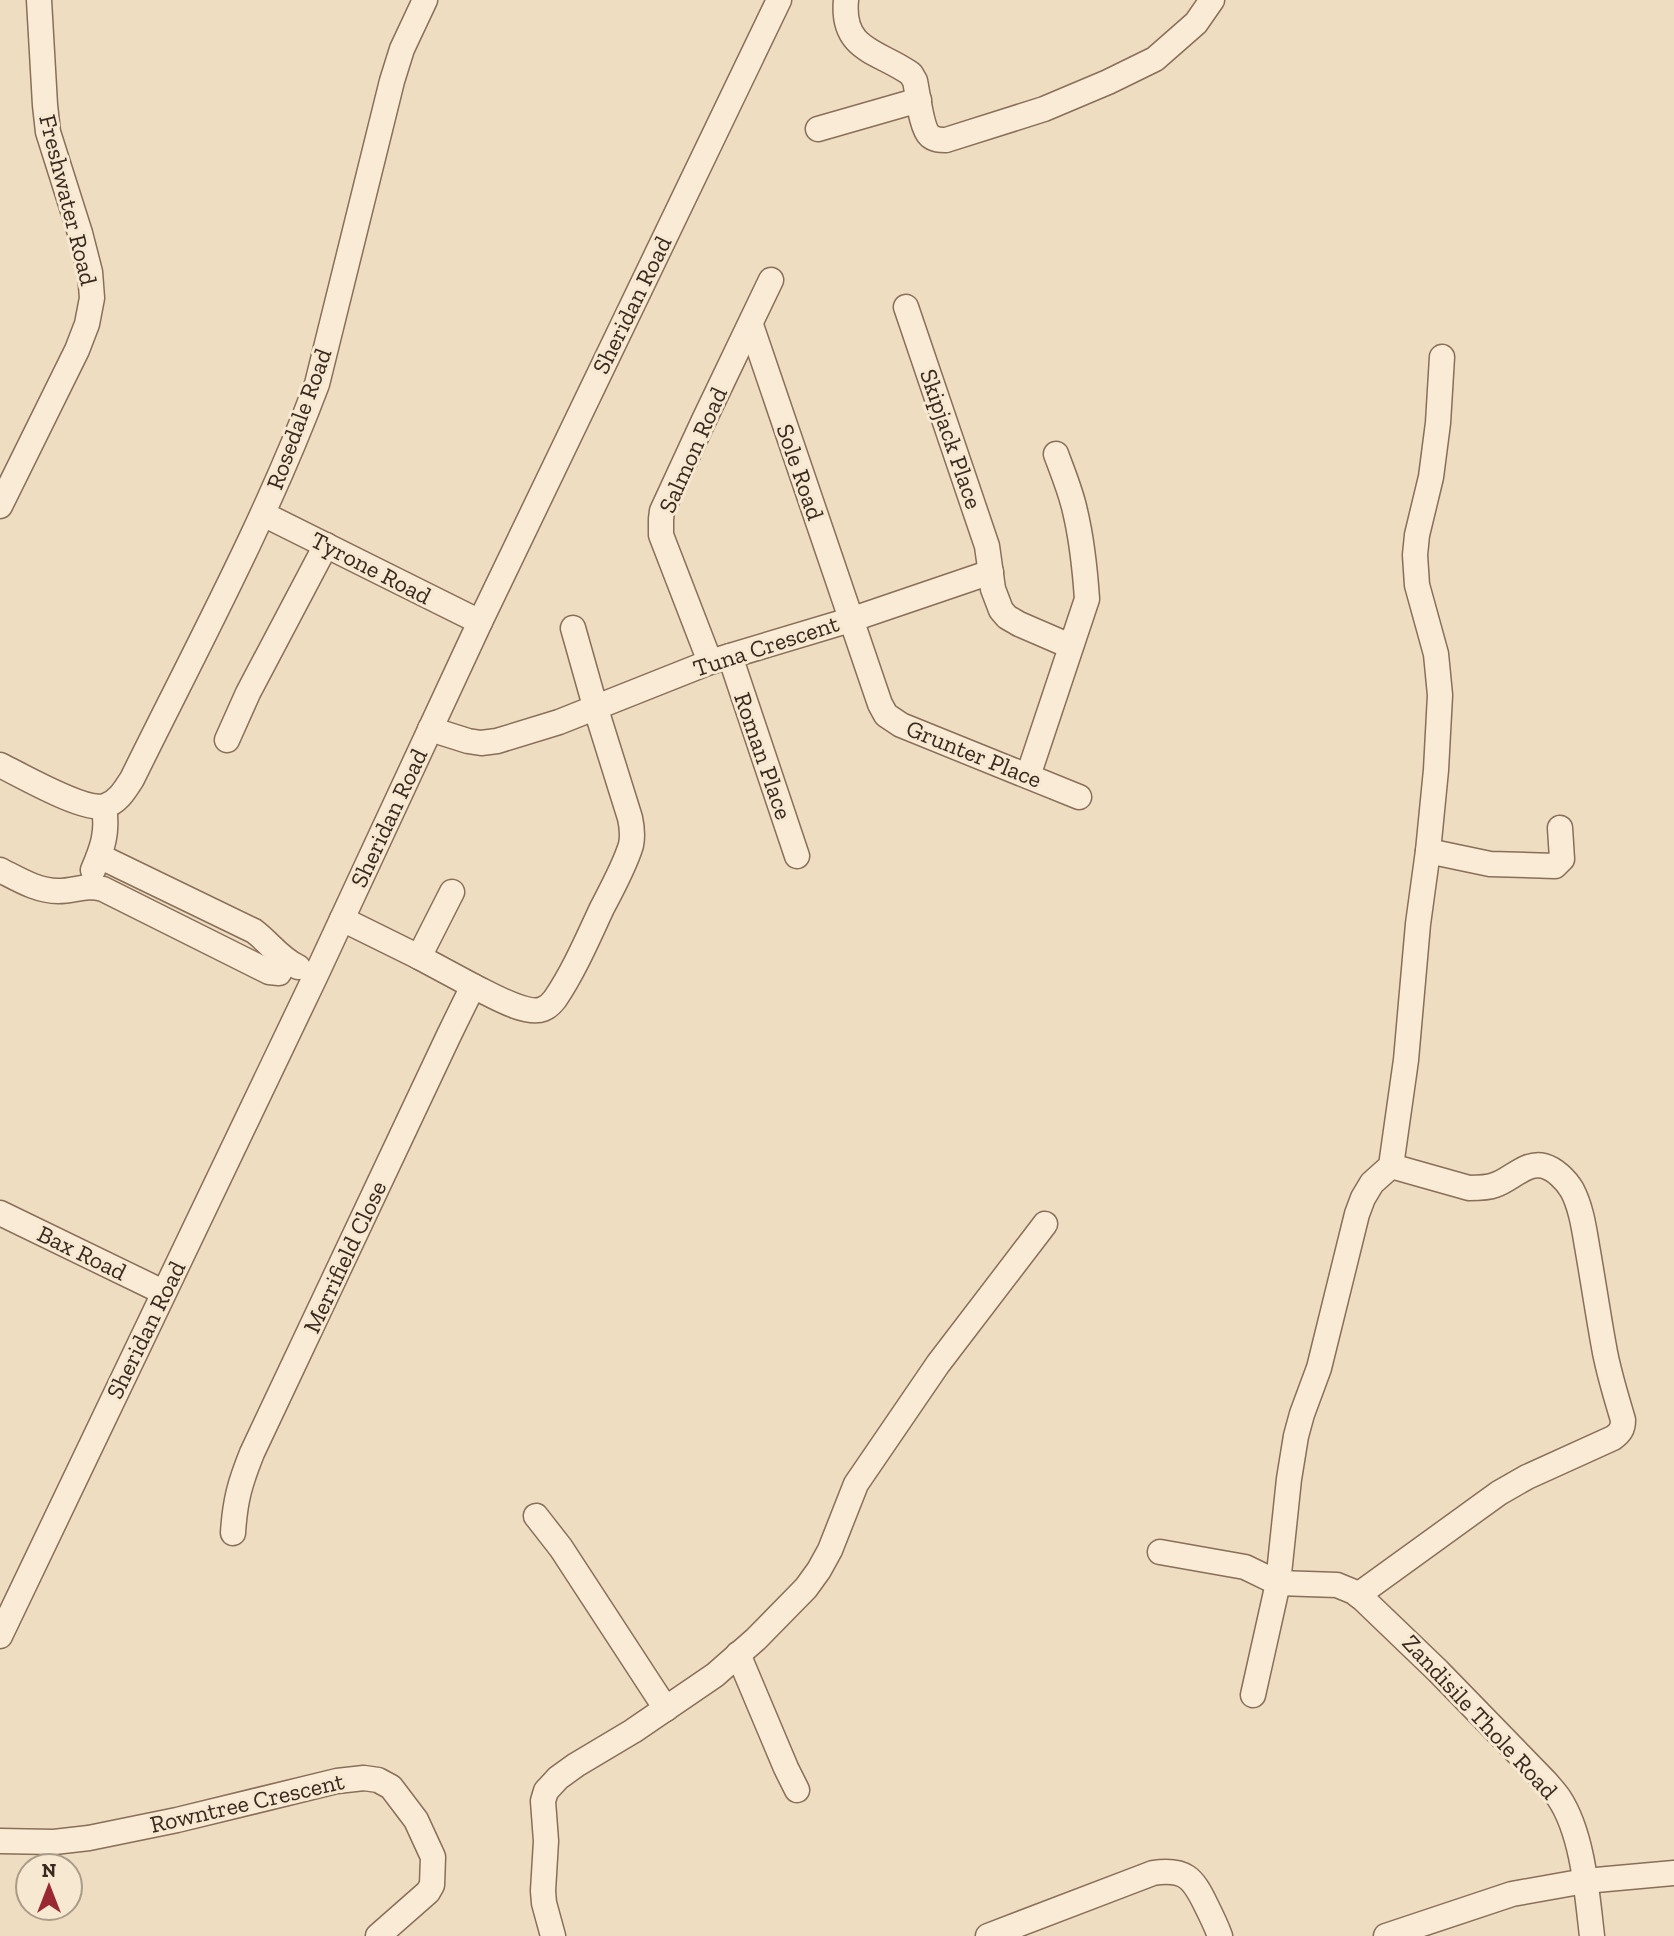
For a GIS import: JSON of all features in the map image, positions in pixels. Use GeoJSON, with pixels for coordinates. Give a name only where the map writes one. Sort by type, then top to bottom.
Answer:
{"type":"FeatureCollection","features":[{"type":"Feature","properties":{"kind":"street","name":"Freshwater Road"},"geometry":{"type":"LineString","coordinates":[[0,506],[77,350],[87,324],[92,298],[90,272],[80,233],[48,132],[39,0]]}},
{"type":"Feature","properties":{"kind":"street","name":"Rosedale Road"},"geometry":{"type":"LineString","coordinates":[[104,807],[118,799],[132,779],[263,513],[300,428],[317,384],[392,81],[402,49],[425,0]]}},
{"type":"Feature","properties":{"kind":"street","name":"Sheridan Road"},"geometry":{"type":"LineString","coordinates":[[0,1636],[316,975],[480,622],[779,0]]}},
{"type":"Feature","properties":{"kind":"street"},"geometry":{"type":"LineString","coordinates":[[846,0],[848,25],[858,44],[911,74],[926,131],[939,140],[1044,109],[1155,59],[1196,23],[1212,0]]}},
{"type":"Feature","properties":{"kind":"street"},"geometry":{"type":"LineString","coordinates":[[818,129],[919,100]]}},
{"type":"Feature","properties":{"kind":"street","name":"Salmon Road"},"geometry":{"type":"LineString","coordinates":[[720,659],[661,535],[662,511],[771,280]]}},
{"type":"Feature","properties":{"kind":"street","name":"Skipjack Place"},"geometry":{"type":"LineString","coordinates":[[906,307],[987,546],[991,572]]}},
{"type":"Feature","properties":{"kind":"street","name":"Sole Road"},"geometry":{"type":"LineString","coordinates":[[751,325],[850,620]]}},
{"type":"Feature","properties":{"kind":"street"},"geometry":{"type":"LineString","coordinates":[[1253,1695],[1278,1583],[1296,1436],[1319,1368],[1357,1214],[1373,1183],[1391,1166],[1406,1060],[1418,923],[1436,770],[1440,695],[1436,654],[1417,585],[1415,555],[1431,477],[1443,357]]}},
{"type":"Feature","properties":{"kind":"street"},"geometry":{"type":"LineString","coordinates":[[1028,776],[1087,599],[1076,514],[1056,454]]}},
{"type":"Feature","properties":{"kind":"street","name":"Tyrone Road"},"geometry":{"type":"LineString","coordinates":[[263,513],[480,622]]}},
{"type":"Feature","properties":{"kind":"street"},"geometry":{"type":"LineString","coordinates":[[227,740],[248,693],[326,545]]}},
{"type":"Feature","properties":{"kind":"street"},"geometry":{"type":"LineString","coordinates":[[991,572],[997,600],[1007,617],[1070,646]]}},
{"type":"Feature","properties":{"kind":"street","name":"Tuna Crescent"},"geometry":{"type":"LineString","coordinates":[[430,729],[468,741],[489,742],[559,722],[720,659],[850,620],[991,572]]}},
{"type":"Feature","properties":{"kind":"street","name":"Grunter Place"},"geometry":{"type":"LineString","coordinates":[[850,620],[886,715],[901,725],[1079,797]]}},
{"type":"Feature","properties":{"kind":"street"},"geometry":{"type":"LineString","coordinates":[[342,919],[473,986],[523,1008],[538,1010],[554,1001],[612,888],[631,845],[632,831],[573,628]]}},
{"type":"Feature","properties":{"kind":"street","name":"Roman Place"},"geometry":{"type":"LineString","coordinates":[[720,659],[797,856]]}},
{"type":"Feature","properties":{"kind":"street"},"geometry":{"type":"LineString","coordinates":[[0,765],[69,799],[104,807],[104,843],[85,887]]}},
{"type":"Feature","properties":{"kind":"street"},"geometry":{"type":"LineString","coordinates":[[1428,851],[1490,864],[1555,866],[1562,859],[1560,828]]}},
{"type":"Feature","properties":{"kind":"street"},"geometry":{"type":"LineString","coordinates":[[99,856],[254,931],[286,961],[316,975]]}},
{"type":"Feature","properties":{"kind":"street"},"geometry":{"type":"LineString","coordinates":[[0,870],[50,891],[92,886],[103,889],[269,972],[281,972],[286,961]]}},
{"type":"Feature","properties":{"kind":"street"},"geometry":{"type":"LineString","coordinates":[[419,957],[452,892]]}},
{"type":"Feature","properties":{"kind":"street","name":"Merrifield Close"},"geometry":{"type":"LineString","coordinates":[[233,1533],[235,1501],[252,1453],[473,986]]}},
{"type":"Feature","properties":{"kind":"street"},"geometry":{"type":"LineString","coordinates":[[1358,1595],[1499,1493],[1527,1477],[1613,1438],[1623,1427],[1604,1350],[1584,1228],[1575,1197],[1562,1177],[1542,1165],[1535,1165],[1498,1184],[1469,1188],[1391,1166]]}},
{"type":"Feature","properties":{"kind":"street","name":"Bax Road"},"geometry":{"type":"LineString","coordinates":[[0,1213],[163,1293]]}},
{"type":"Feature","properties":{"kind":"street"},"geometry":{"type":"LineString","coordinates":[[553,1936],[543,1891],[547,1841],[543,1801],[547,1791],[558,1778],[576,1765],[633,1731],[715,1675],[806,1588],[830,1550],[856,1484],[938,1364],[1045,1224]]}},
{"type":"Feature","properties":{"kind":"street"},"geometry":{"type":"LineString","coordinates":[[536,1516],[561,1548],[666,1709]]}},
{"type":"Feature","properties":{"kind":"street"},"geometry":{"type":"LineString","coordinates":[[1160,1552],[1245,1567],[1278,1583]]}},
{"type":"Feature","properties":{"kind":"street","name":"Zandisile Thole Road"},"geometry":{"type":"LineString","coordinates":[[1278,1583],[1337,1585],[1358,1595],[1390,1623],[1545,1781],[1559,1799],[1574,1835],[1585,1881],[1592,1936]]}},
{"type":"Feature","properties":{"kind":"street"},"geometry":{"type":"LineString","coordinates":[[738,1654],[797,1790]]}},
{"type":"Feature","properties":{"kind":"street","name":"Rowntree Crescent"},"geometry":{"type":"LineString","coordinates":[[0,1840],[54,1842],[89,1838],[177,1820],[337,1781],[364,1778],[378,1780],[391,1787],[416,1820],[433,1857],[434,1872],[428,1892],[378,1936]]}},
{"type":"Feature","properties":{"kind":"street"},"geometry":{"type":"LineString","coordinates":[[988,1936],[1163,1871],[1190,1878],[1196,1885],[1220,1936]]}},
{"type":"Feature","properties":{"kind":"street"},"geometry":{"type":"LineString","coordinates":[[1386,1936],[1511,1894],[1585,1881],[1674,1873]]}}]}
